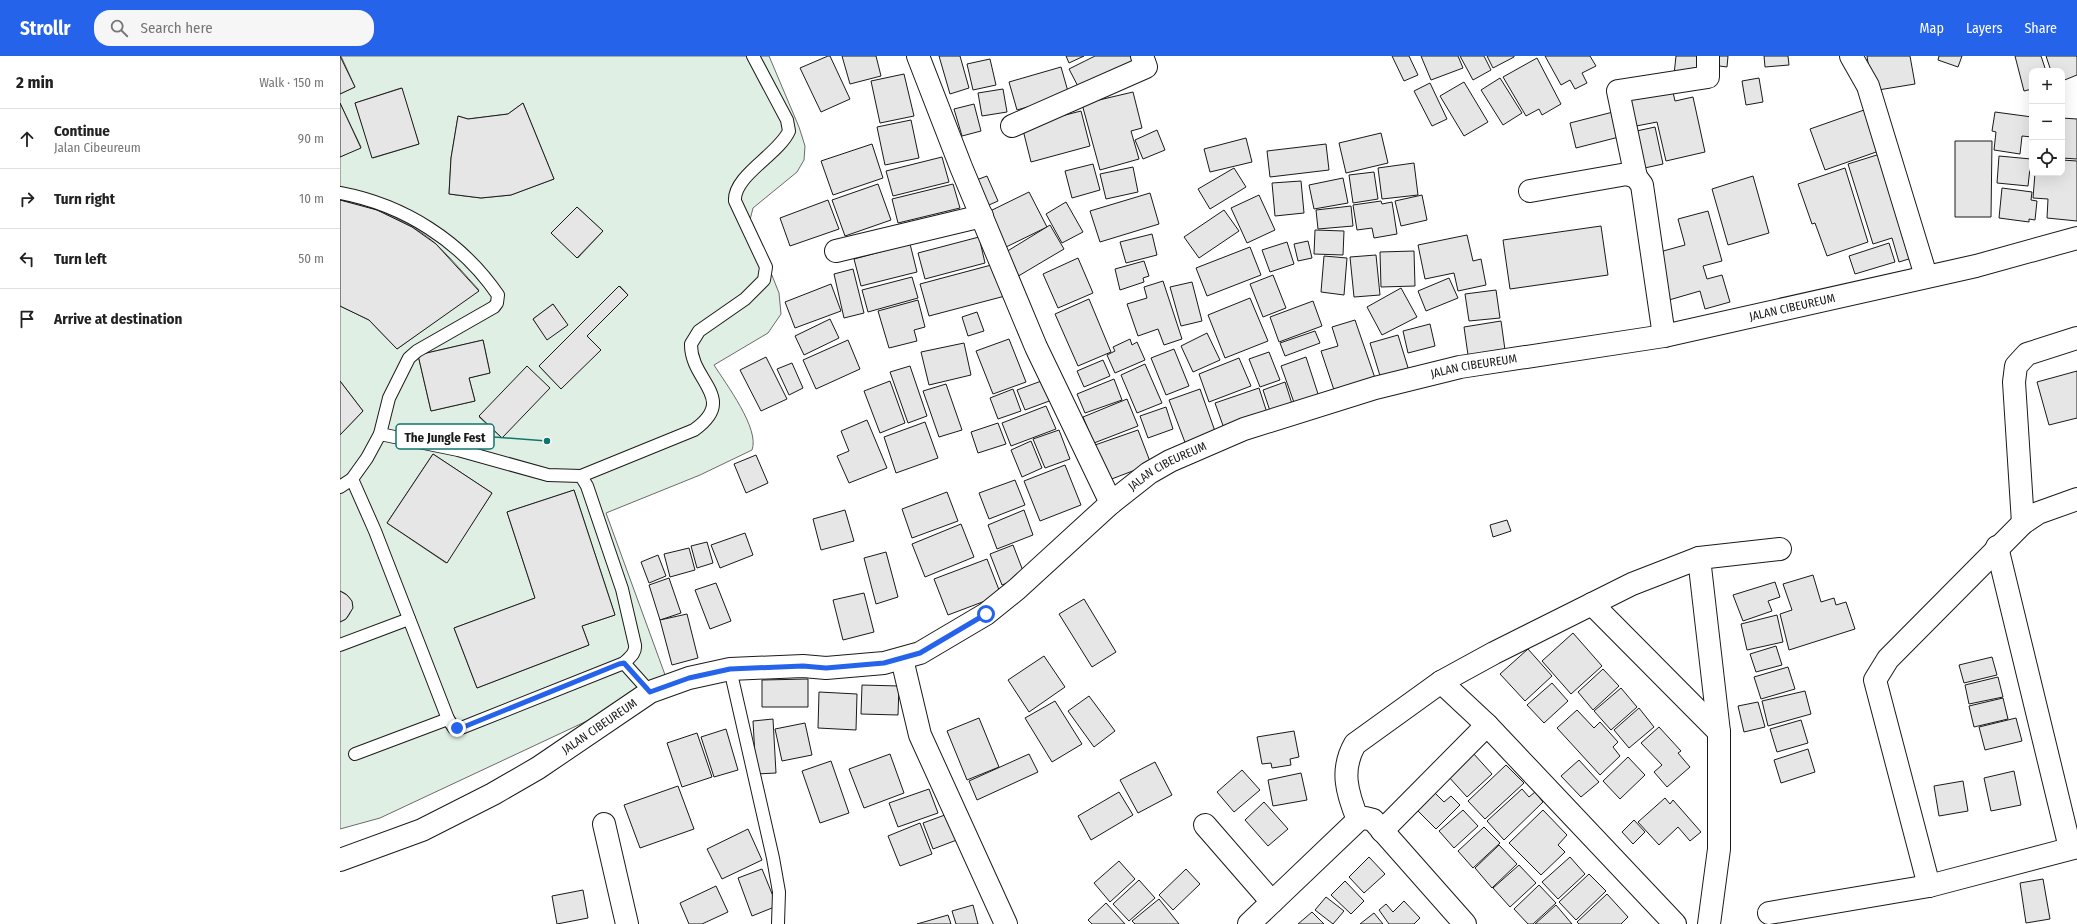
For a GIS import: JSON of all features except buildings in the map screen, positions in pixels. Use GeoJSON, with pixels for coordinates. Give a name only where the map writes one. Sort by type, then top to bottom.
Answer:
{"type":"FeatureCollection","features":[{"type":"Feature","properties":{"kind":"street"},"geometry":{"type":"LineString","coordinates":[[918,56],[1036,347],[1111,503]]}},
{"type":"Feature","properties":{"kind":"street"},"geometry":{"type":"LineString","coordinates":[[1012,126],[1146,68],[1142,56]]}},
{"type":"Feature","properties":{"kind":"street"},"geometry":{"type":"LineString","coordinates":[[1664,336],[1642,185],[1636,177],[1618,91],[1708,77],[1708,56]]}},
{"type":"Feature","properties":{"kind":"street"},"geometry":{"type":"LineString","coordinates":[[1850,56],[1868,86],[1926,276]]}},
{"type":"Feature","properties":{"kind":"street"},"geometry":{"type":"LineString","coordinates":[[1530,191],[1627,174],[1636,177]]}},
{"type":"Feature","properties":{"kind":"street"},"geometry":{"type":"LineString","coordinates":[[836,251],[982,216]]}},
{"type":"Feature","properties":{"kind":"street","name":"JALAN CIBEUREUM"},"geometry":{"type":"LineString","coordinates":[[340,860],[422,830],[493,794],[538,768],[650,692],[689,678],[730,669],[803,666],[826,668],[884,663],[920,653],[986,614],[1017,589],[1111,503],[1149,473],[1170,461],[1244,429],[1375,388],[1460,367],[1664,336],[1772,313],[1926,276],[1976,266],[2077,238]]}},
{"type":"Feature","properties":{"kind":"street"},"geometry":{"type":"LineString","coordinates":[[2023,523],[2014,382],[2016,366],[2027,354],[2077,338]]}},
{"type":"Feature","properties":{"kind":"street"},"geometry":{"type":"LineString","coordinates":[[1929,886],[1875,680],[1888,659],[1997,547],[2023,523],[2038,513],[2077,499]]}},
{"type":"Feature","properties":{"kind":"street"},"geometry":{"type":"LineString","coordinates":[[1769,913],[1929,886],[2073,848],[1997,547]]}},
{"type":"Feature","properties":{"kind":"street"},"geometry":{"type":"LineString","coordinates":[[1358,820],[1349,797],[1345,781],[1349,755],[1355,744],[1441,682],[1494,653],[1632,584],[1699,558],[1780,549]]}},
{"type":"Feature","properties":{"kind":"street"},"geometry":{"type":"LineString","coordinates":[[1699,558],[1719,732],[1719,849],[1709,924]]}},
{"type":"Feature","properties":{"kind":"street"},"geometry":{"type":"LineString","coordinates":[[1592,604],[1719,732]]}},
{"type":"Feature","properties":{"kind":"street"},"geometry":{"type":"LineString","coordinates":[[902,659],[920,735],[1006,924]]}},
{"type":"Feature","properties":{"kind":"street"},"geometry":{"type":"LineString","coordinates":[[1441,682],[1487,725],[1675,924]]}},
{"type":"Feature","properties":{"kind":"street"},"geometry":{"type":"LineString","coordinates":[[1382,831],[1487,725]]}},
{"type":"Feature","properties":{"kind":"street"},"geometry":{"type":"LineString","coordinates":[[1249,924],[1358,820],[1370,818],[1465,924]]}},
{"type":"Feature","properties":{"kind":"street"},"geometry":{"type":"LineString","coordinates":[[604,824],[627,924]]}},
{"type":"Feature","properties":{"kind":"street"},"geometry":{"type":"LineString","coordinates":[[1205,825],[1272,902]]}},
{"type":"Feature","properties":{"kind":"lane"},"geometry":{"type":"LineString","coordinates":[[380,434],[458,450],[548,475],[581,476],[694,430],[708,420],[712,413],[714,404],[693,357],[691,344],[699,331],[745,299],[764,280],[766,267],[735,201],[735,195],[742,182],[782,141],[789,131],[787,120],[753,56]]}},
{"type":"Feature","properties":{"kind":"lane"},"geometry":{"type":"LineString","coordinates":[[340,193],[386,205],[418,221],[451,243],[492,285],[498,295],[497,303],[494,307],[417,351],[409,358],[390,398],[380,434],[367,458],[352,480],[340,487]]}},
{"type":"Feature","properties":{"kind":"lane"},"geometry":{"type":"LineString","coordinates":[[352,480],[375,531],[448,719],[454,728],[461,728],[624,663],[636,650],[622,589],[587,486],[581,476]]}},
{"type":"Feature","properties":{"kind":"lane"},"geometry":{"type":"LineString","coordinates":[[340,645],[409,619]]}},
{"type":"Feature","properties":{"kind":"lane"},"geometry":{"type":"LineString","coordinates":[[624,663],[650,692]]}},
{"type":"Feature","properties":{"kind":"lane"},"geometry":{"type":"LineString","coordinates":[[730,669],[773,858],[779,892],[778,924]]}},
{"type":"Feature","properties":{"kind":"lane"},"geometry":{"type":"LineString","coordinates":[[355,754],[448,719]]}},
{"type":"Feature","properties":{"kind":"green space"},"geometry":{"type":"Polygon","coordinates":[[[341,56],[769,56],[799,127],[805,146],[804,160],[797,172],[753,208],[750,220],[779,293],[781,314],[768,333],[714,365],[747,419],[753,441],[752,450],[700,475],[606,513],[668,683],[380,818],[340,829],[340,622],[346,619],[349,615],[352,603],[345,593],[340,591],[340,435],[363,411],[340,381],[340,306],[369,320],[397,349],[479,290],[453,261],[426,236],[403,222],[379,212],[340,200],[340,157],[361,147],[340,103],[340,94],[355,87],[341,56]],[[401,88],[355,103],[373,158],[419,144],[401,88]],[[523,103],[508,114],[468,119],[458,116],[451,158],[449,194],[481,198],[511,195],[554,179],[523,103]],[[577,207],[551,233],[578,258],[603,231],[577,207]],[[620,286],[539,366],[561,389],[600,350],[587,336],[628,295],[620,286]],[[553,304],[533,319],[547,339],[567,325],[553,304]],[[483,340],[418,355],[431,411],[475,401],[469,378],[490,373],[483,340]],[[527,367],[479,417],[502,438],[527,367]],[[433,454],[387,523],[446,563],[492,493],[433,454]],[[574,490],[507,512],[535,598],[454,628],[477,688],[589,645],[582,626],[615,615],[574,490]]]}},
{"type":"Feature","properties":{"kind":"place","name":"The Jungle Fest"},"geometry":{"type":"Point","coordinates":[547,441]}},
{"type":"Feature","properties":{"kind":"route"},"geometry":{"type":"LineString","coordinates":[[457,728],[461,728],[619,664],[624,663],[628,666],[650,692],[689,678],[730,669],[803,666],[826,668],[884,663],[920,653],[986,614]]}}]}
